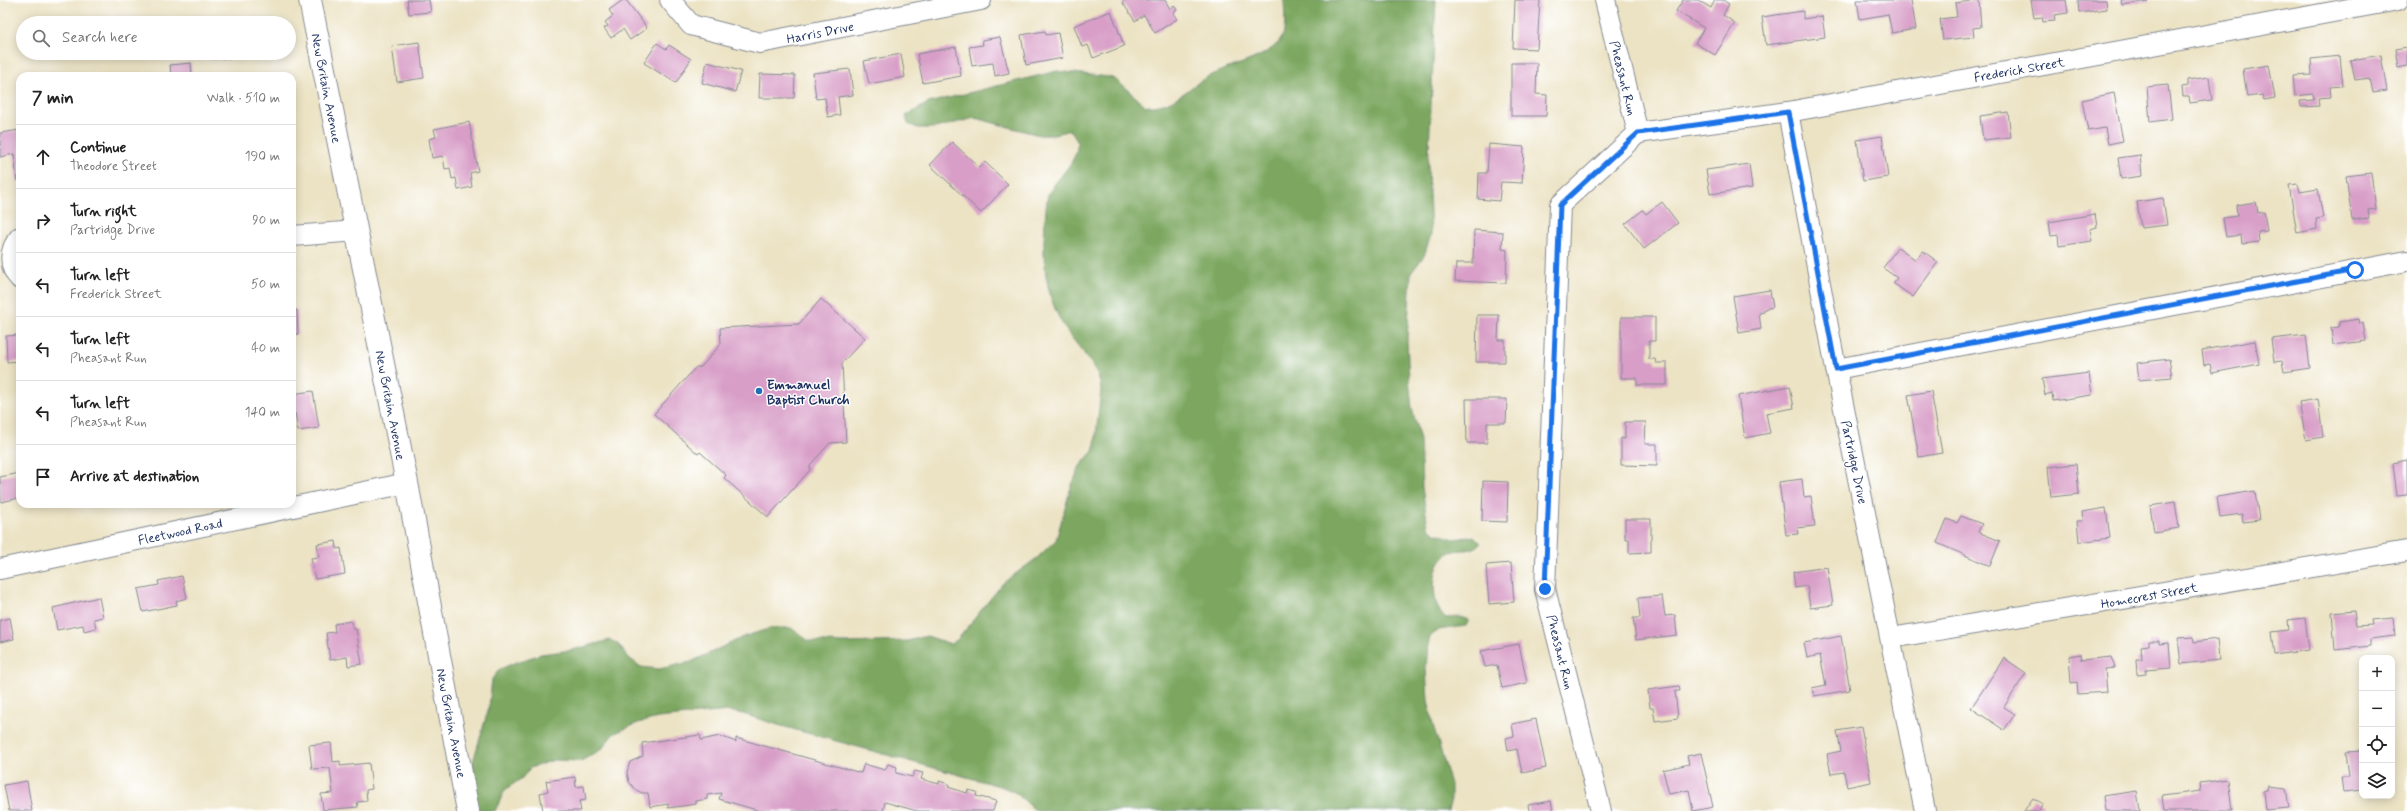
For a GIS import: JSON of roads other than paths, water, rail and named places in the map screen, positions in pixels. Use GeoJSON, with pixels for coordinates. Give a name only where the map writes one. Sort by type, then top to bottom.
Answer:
{"type":"FeatureCollection","features":[{"type":"Feature","properties":{"kind":"main road","name":"New Britain Avenue"},"geometry":{"type":"LineString","coordinates":[[310,0],[407,483],[468,811]]}},
{"type":"Feature","properties":{"kind":"street","name":"Harris Drive"},"geometry":{"type":"LineString","coordinates":[[670,0],[691,25],[760,43],[981,0]]}},
{"type":"Feature","properties":{"kind":"street","name":"Pheasant Run"},"geometry":{"type":"LineString","coordinates":[[1601,811],[1545,589],[1560,205],[1638,133],[1605,0]]}},
{"type":"Feature","properties":{"kind":"street","name":"Frederick Street"},"geometry":{"type":"LineString","coordinates":[[1638,133],[1788,112],[2398,0]]}},
{"type":"Feature","properties":{"kind":"street","name":"Partridge Drive"},"geometry":{"type":"LineString","coordinates":[[1788,112],[1836,369],[1925,811]]}},
{"type":"Feature","properties":{"kind":"street"},"geometry":{"type":"LineString","coordinates":[[296,236],[357,231]]}},
{"type":"Feature","properties":{"kind":"street"},"geometry":{"type":"LineString","coordinates":[[16,243],[13,247],[11,256],[12,266],[16,272]]}},
{"type":"Feature","properties":{"kind":"street"},"geometry":{"type":"LineString","coordinates":[[1836,369],[2407,261]]}},
{"type":"Feature","properties":{"kind":"street","name":"Fleetwood Road"},"geometry":{"type":"LineString","coordinates":[[296,506],[407,483]]}},
{"type":"Feature","properties":{"kind":"street","name":"Fleetwood Road"},"geometry":{"type":"LineString","coordinates":[[0,569],[289,508]]}},
{"type":"Feature","properties":{"kind":"street","name":"Homecrest Street"},"geometry":{"type":"LineString","coordinates":[[1891,638],[2407,551]]}},
{"type":"Feature","properties":{"kind":"place","name":"Emmanuel Baptist Church"},"geometry":{"type":"Point","coordinates":[759,391]}}]}
